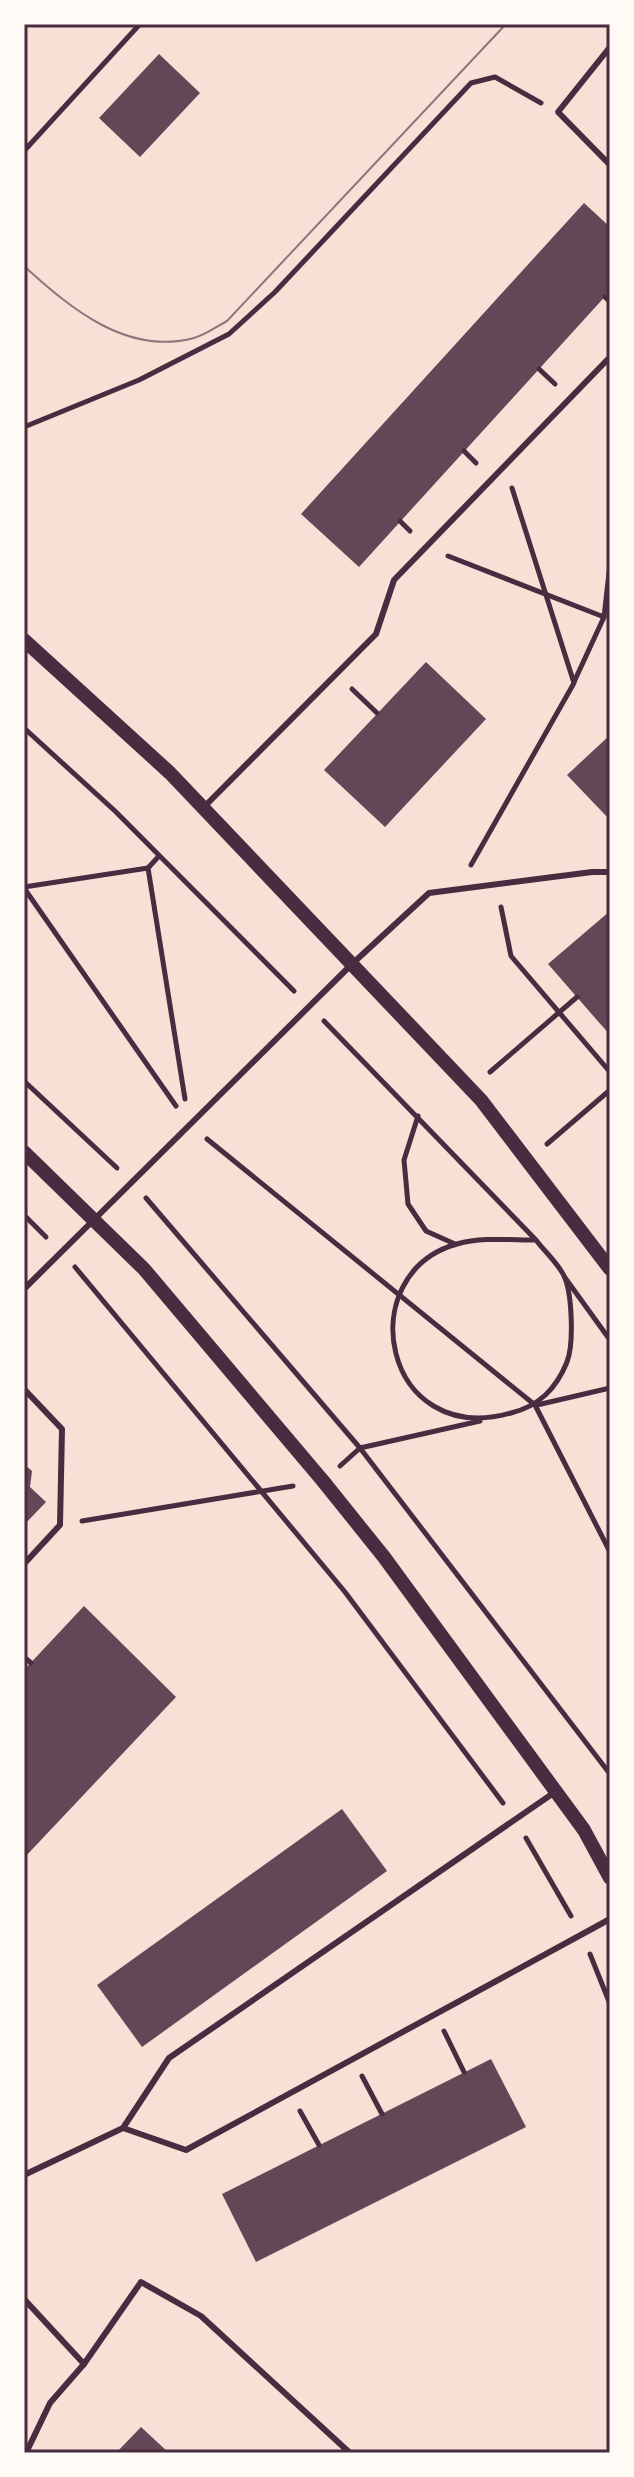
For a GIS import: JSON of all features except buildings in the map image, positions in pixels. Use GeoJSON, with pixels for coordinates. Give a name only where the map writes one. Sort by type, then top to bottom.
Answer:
{"type":"FeatureCollection","features":[{"type":"Feature","properties":{"kind":"street"},"geometry":{"type":"LineString","coordinates":[[24,640],[170,773],[470,1088],[610,1269]]}},
{"type":"Feature","properties":{"kind":"street"},"geometry":{"type":"LineString","coordinates":[[24,1152],[144,1269],[323,1481],[384,1557],[584,1830],[610,1878]]}},
{"type":"Feature","properties":{"kind":"lane"},"geometry":{"type":"LineString","coordinates":[[609,163],[558,112],[610,47]]}},
{"type":"Feature","properties":{"kind":"lane"},"geometry":{"type":"LineString","coordinates":[[203,808],[376,634],[394,580],[610,357]]}},
{"type":"Feature","properties":{"kind":"lane"},"geometry":{"type":"LineString","coordinates":[[24,1289],[309,1006],[429,893],[610,872]]}},
{"type":"Feature","properties":{"kind":"lane"},"geometry":{"type":"LineString","coordinates":[[24,1389],[62,1429],[60,1525],[24,1564]]}},
{"type":"Feature","properties":{"kind":"lane"},"geometry":{"type":"LineString","coordinates":[[24,2175],[123,2128],[169,2058],[555,1792]]}},
{"type":"Feature","properties":{"kind":"lane"},"geometry":{"type":"LineString","coordinates":[[123,2128],[186,2150],[610,1919]]}},
{"type":"Feature","properties":{"kind":"lane"},"geometry":{"type":"LineString","coordinates":[[26,2453],[50,2403],[84,2364],[141,2282],[201,2316],[350,2453]]}},
{"type":"Feature","properties":{"kind":"lane"},"geometry":{"type":"LineString","coordinates":[[24,2299],[84,2364]]}},
{"type":"Feature","properties":{"kind":"path"},"geometry":{"type":"LineString","coordinates":[[24,151],[140,24]]}},
{"type":"Feature","properties":{"kind":"path"},"geometry":{"type":"LineString","coordinates":[[24,427],[139,380],[229,334],[275,292],[471,83],[495,77],[558,112]]}},
{"type":"Feature","properties":{"kind":"path"},"geometry":{"type":"LineString","coordinates":[[505,464],[574,683]]}},
{"type":"Feature","properties":{"kind":"path"},"geometry":{"type":"LineString","coordinates":[[400,521],[426,547],[604,617]]}},
{"type":"Feature","properties":{"kind":"path"},"geometry":{"type":"LineString","coordinates":[[457,890],[574,683],[604,617],[610,564]]}},
{"type":"Feature","properties":{"kind":"path"},"geometry":{"type":"LineString","coordinates":[[337,673],[377,713]]}},
{"type":"Feature","properties":{"kind":"path"},"geometry":{"type":"LineString","coordinates":[[24,728],[115,811],[418,1116],[536,1240],[610,1340]]}},
{"type":"Feature","properties":{"kind":"path"},"geometry":{"type":"LineString","coordinates":[[159,856],[148,868],[24,887],[189,1124],[535,1405],[610,1552]]}},
{"type":"Feature","properties":{"kind":"path"},"geometry":{"type":"LineString","coordinates":[[148,868],[189,1124]]}},
{"type":"Feature","properties":{"kind":"path"},"geometry":{"type":"LineString","coordinates":[[496,884],[511,956],[610,1072]]}},
{"type":"Feature","properties":{"kind":"path"},"geometry":{"type":"LineString","coordinates":[[470,1088],[577,997]]}},
{"type":"Feature","properties":{"kind":"path"},"geometry":{"type":"LineString","coordinates":[[24,1081],[131,1181],[360,1448],[610,1774]]}},
{"type":"Feature","properties":{"kind":"path"},"geometry":{"type":"LineString","coordinates":[[527,1160],[610,1090]]}},
{"type":"Feature","properties":{"kind":"path"},"geometry":{"type":"LineString","coordinates":[[418,1116],[404,1160],[408,1204],[426,1231],[455,1244]]}},
{"type":"Feature","properties":{"kind":"path"},"geometry":{"type":"LineString","coordinates":[[24,1215],[61,1251],[263,1491],[345,1592],[516,1819],[582,1934],[610,2004]]}},
{"type":"Feature","properties":{"kind":"path"},"geometry":{"type":"LineString","coordinates":[[490,1419],[461,1418],[434,1407],[412,1388],[397,1362],[392,1333],[395,1305],[408,1278],[429,1257],[455,1244],[485,1240],[536,1240]]}},
{"type":"Feature","properties":{"kind":"path"},"geometry":{"type":"LineString","coordinates":[[535,1405],[555,1385],[567,1361],[573,1334],[565,1278]]}},
{"type":"Feature","properties":{"kind":"path"},"geometry":{"type":"LineString","coordinates":[[60,1525],[323,1481],[360,1448],[610,1388]]}},
{"type":"Feature","properties":{"kind":"path"},"geometry":{"type":"LineString","coordinates":[[24,1657],[31,1663]]}},
{"type":"Feature","properties":{"kind":"path"},"geometry":{"type":"LineString","coordinates":[[435,2013],[464,2072]]}},
{"type":"Feature","properties":{"kind":"path"},"geometry":{"type":"LineString","coordinates":[[353,2058],[382,2114]]}},
{"type":"Feature","properties":{"kind":"path"},"geometry":{"type":"LineString","coordinates":[[290,2092],[319,2145]]}},
{"type":"Feature","properties":{"kind":"tram line"},"geometry":{"type":"LineString","coordinates":[[24,266],[80,312],[123,334],[169,342],[206,333],[227,321],[506,24]]}}]}
